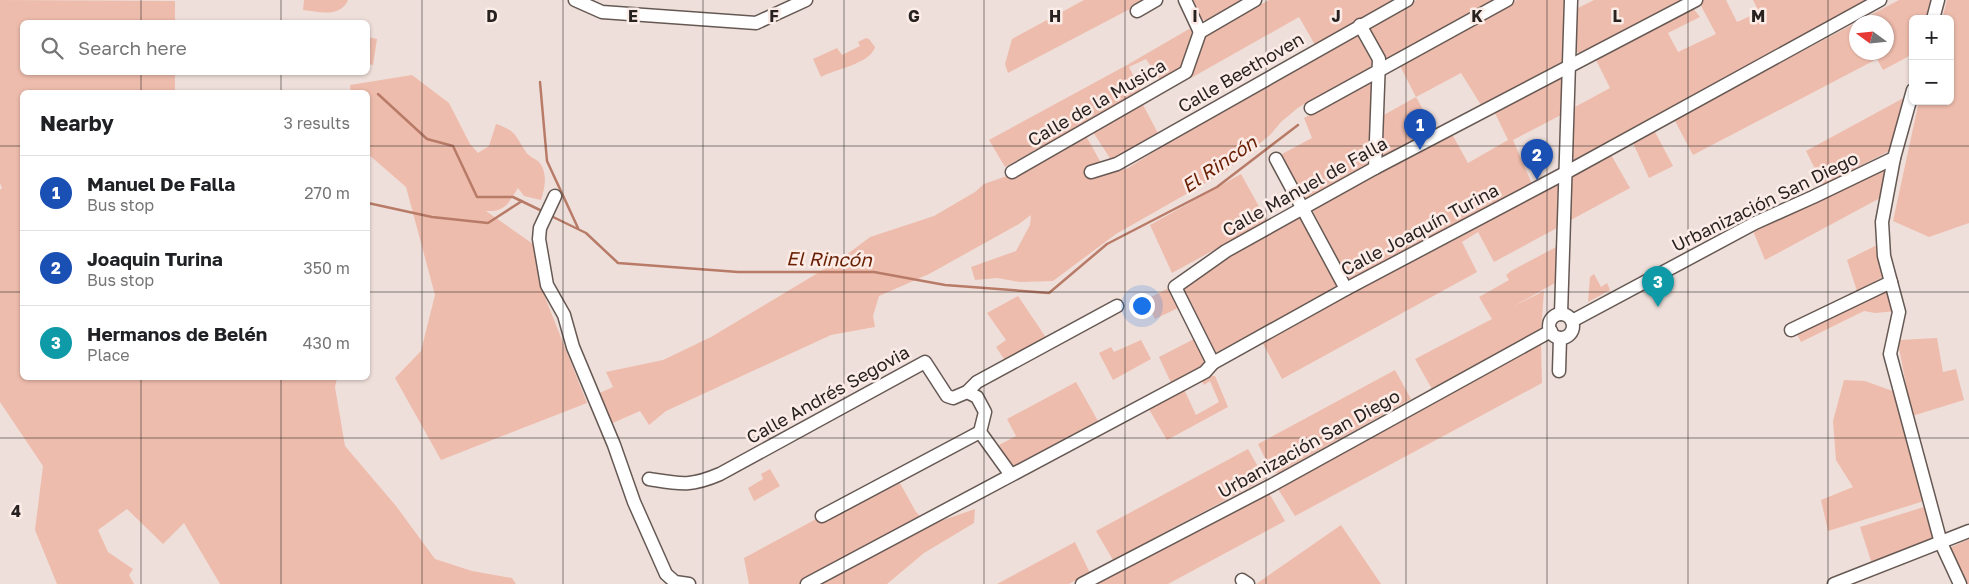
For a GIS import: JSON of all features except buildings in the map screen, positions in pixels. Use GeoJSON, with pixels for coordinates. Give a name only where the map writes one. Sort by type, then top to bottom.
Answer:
{"type":"FeatureCollection","features":[{"type":"Feature","properties":{"kind":"street"},"geometry":{"type":"LineString","coordinates":[[575,0],[602,12],[756,23],[806,0]]}},
{"type":"Feature","properties":{"kind":"street"},"geometry":{"type":"LineString","coordinates":[[1137,11],[1156,0]]}},
{"type":"Feature","properties":{"kind":"street"},"geometry":{"type":"LineString","coordinates":[[1185,0],[1200,32],[1255,0]]}},
{"type":"Feature","properties":{"kind":"street","name":"Calle Beethoven"},"geometry":{"type":"LineString","coordinates":[[1092,172],[1117,164],[1407,0]]}},
{"type":"Feature","properties":{"kind":"street"},"geometry":{"type":"LineString","coordinates":[[1311,108],[1507,0]]}},
{"type":"Feature","properties":{"kind":"street"},"geometry":{"type":"LineString","coordinates":[[1561,314],[1571,0]]}},
{"type":"Feature","properties":{"kind":"street","name":"Calle Manuel de Falla"},"geometry":{"type":"LineString","coordinates":[[1213,363],[1174,287],[1226,251],[1303,207],[1696,0]]}},
{"type":"Feature","properties":{"kind":"street","name":"Calle Joaquín Turina"},"geometry":{"type":"LineString","coordinates":[[807,584],[1205,372],[1213,363],[1346,288],[1567,172],[1880,0]]}},
{"type":"Feature","properties":{"kind":"street"},"geometry":{"type":"LineString","coordinates":[[1934,15],[1938,0]]}},
{"type":"Feature","properties":{"kind":"street"},"geometry":{"type":"LineString","coordinates":[[1360,25],[1379,59],[1375,168]]}},
{"type":"Feature","properties":{"kind":"street","name":"Calle de la Musica"},"geometry":{"type":"LineString","coordinates":[[1012,172],[1186,72],[1200,32]]}},
{"type":"Feature","properties":{"kind":"street"},"geometry":{"type":"LineString","coordinates":[[1909,104],[1894,158],[1882,222],[1884,256],[1899,312],[1890,354],[1941,543],[1960,584]]}},
{"type":"Feature","properties":{"kind":"street","name":"Urbanización San Diego"},"geometry":{"type":"LineString","coordinates":[[1572,321],[1755,223],[1813,198],[1894,158]]}},
{"type":"Feature","properties":{"kind":"street"},"geometry":{"type":"LineString","coordinates":[[1276,159],[1346,288]]}},
{"type":"Feature","properties":{"kind":"street"},"geometry":{"type":"LineString","coordinates":[[555,196],[540,228],[542,259],[547,286],[564,315],[573,347],[614,445],[634,502],[666,574],[675,582],[688,584]]}},
{"type":"Feature","properties":{"kind":"street"},"geometry":{"type":"LineString","coordinates":[[1791,330],[1891,282]]}},
{"type":"Feature","properties":{"kind":"street"},"geometry":{"type":"LineString","coordinates":[[822,516],[980,432],[986,412],[977,397],[968,392],[977,382],[1117,306]]}},
{"type":"Feature","properties":{"kind":"street"},"geometry":{"type":"LineString","coordinates":[[1556,334],[1564,337],[1571,333],[1572,321],[1568,316],[1561,314],[1551,320],[1556,334],[1559,371]]}},
{"type":"Feature","properties":{"kind":"street","name":"Urbanización San Diego"},"geometry":{"type":"LineString","coordinates":[[1082,584],[1556,334]]}},
{"type":"Feature","properties":{"kind":"street","name":"Calle Andrés Segovia"},"geometry":{"type":"LineString","coordinates":[[649,479],[684,485],[702,482],[925,362],[946,396],[954,398],[968,392]]}},
{"type":"Feature","properties":{"kind":"street"},"geometry":{"type":"LineString","coordinates":[[980,432],[1011,475]]}},
{"type":"Feature","properties":{"kind":"street"},"geometry":{"type":"LineString","coordinates":[[1834,584],[1969,531]]}},
{"type":"Feature","properties":{"kind":"shaded area"},"geometry":{"type":"Polygon","coordinates":[[[0,0],[175,1],[175,20],[20,20],[20,75],[175,75],[175,90],[20,90],[20,380],[337,380],[335,387],[345,446],[396,506],[435,559],[472,571],[512,578],[516,584],[220,584],[184,523],[163,544],[127,509],[98,530],[108,552],[133,569],[129,575],[134,584],[57,584],[35,530],[43,466],[0,402],[0,190],[2,188],[0,183],[0,0]]]}},
{"type":"Feature","properties":{"kind":"shaded area"},"geometry":{"type":"Polygon","coordinates":[[[304,0],[348,0],[344,6],[335,12],[323,12],[303,10],[304,0]]]}},
{"type":"Feature","properties":{"kind":"shaded area"},"geometry":{"type":"Polygon","coordinates":[[[1084,0],[1147,0],[1008,73],[1005,64],[1012,39],[1084,0]]]}},
{"type":"Feature","properties":{"kind":"shaded area"},"geometry":{"type":"Polygon","coordinates":[[[1191,0],[1247,0],[1207,20],[1200,20],[1191,0]]]}},
{"type":"Feature","properties":{"kind":"shaded area"},"geometry":{"type":"Polygon","coordinates":[[[1269,0],[1397,0],[1315,45],[1299,17],[1191,78],[1204,36],[1269,0]]]}},
{"type":"Feature","properties":{"kind":"shaded area"},"geometry":{"type":"Polygon","coordinates":[[[1417,0],[1497,0],[1387,60],[1384,59],[1367,28],[1417,0]]]}},
{"type":"Feature","properties":{"kind":"shaded area"},"geometry":{"type":"Polygon","coordinates":[[[1517,0],[1564,0],[1563,62],[1481,105],[1461,73],[1416,97],[1399,64],[1517,0]]]}},
{"type":"Feature","properties":{"kind":"shaded area"},"geometry":{"type":"Polygon","coordinates":[[[1594,0],[1682,0],[1582,53],[1576,52],[1574,48],[1574,10],[1594,0]]]}},
{"type":"Feature","properties":{"kind":"shaded area"},"geometry":{"type":"Polygon","coordinates":[[[1703,0],[1726,0],[1737,22],[1759,12],[1753,0],[1876,0],[1574,160],[1572,159],[1573,108],[1610,88],[1595,58],[1692,7],[1700,17],[1668,33],[1678,52],[1716,34],[1699,2],[1703,0]]]}},
{"type":"Feature","properties":{"kind":"shaded area"},"geometry":{"type":"Polygon","coordinates":[[[1899,0],[1935,0],[1931,15],[1909,15],[1909,56],[1883,70],[1878,60],[1894,60],[1894,15],[1870,15],[1899,0]]]}},
{"type":"Feature","properties":{"kind":"shaded area"},"geometry":{"type":"Polygon","coordinates":[[[1947,0],[1969,0],[1969,223],[1929,237],[1893,221],[1918,105],[1954,105],[1954,15],[1943,15],[1947,0]]]}},
{"type":"Feature","properties":{"kind":"shaded area"},"geometry":{"type":"Polygon","coordinates":[[[1849,27],[1849,60],[1875,60],[1693,155],[1674,119],[1849,27]]]}},
{"type":"Feature","properties":{"kind":"shaded area"},"geometry":{"type":"Polygon","coordinates":[[[1189,29],[1195,31],[1182,68],[1160,80],[1146,59],[1129,67],[1141,91],[1005,167],[989,140],[1189,29]]]}},
{"type":"Feature","properties":{"kind":"shaded area"},"geometry":{"type":"Polygon","coordinates":[[[1357,35],[1373,64],[1369,68],[1299,107],[1281,122],[1270,135],[1225,172],[1116,234],[1053,281],[1020,282],[997,278],[975,280],[971,267],[1016,251],[1030,225],[1031,215],[1019,224],[929,274],[879,296],[873,316],[875,327],[831,335],[666,411],[649,425],[640,411],[606,426],[593,396],[613,387],[606,372],[663,360],[711,337],[841,259],[870,237],[934,216],[975,192],[984,184],[1021,171],[1086,136],[1100,161],[1104,174],[1128,168],[1174,139],[1357,35]]]}},
{"type":"Feature","properties":{"kind":"shaded area"},"geometry":{"type":"Polygon","coordinates":[[[370,37],[377,39],[373,65],[370,64],[370,37]]]}},
{"type":"Feature","properties":{"kind":"shaded area"},"geometry":{"type":"Polygon","coordinates":[[[866,38],[875,47],[872,53],[859,62],[821,77],[813,59],[837,48],[842,55],[860,46],[858,42],[866,38]]]}},
{"type":"Feature","properties":{"kind":"shaded area"},"geometry":{"type":"Polygon","coordinates":[[[412,75],[449,103],[470,144],[478,153],[489,146],[496,124],[512,132],[527,154],[542,166],[545,181],[541,200],[524,196],[518,188],[506,206],[498,210],[486,211],[533,244],[539,282],[587,403],[441,460],[395,378],[421,351],[435,295],[406,187],[370,156],[370,90],[351,90],[350,85],[412,75]]]}},
{"type":"Feature","properties":{"kind":"shaded area"},"geometry":{"type":"Polygon","coordinates":[[[1556,78],[1561,78],[1565,83],[1563,114],[1513,140],[1532,184],[1357,277],[1350,279],[1346,276],[1313,208],[1452,134],[1468,163],[1508,140],[1494,111],[1556,78]]]}},
{"type":"Feature","properties":{"kind":"shaded area"},"geometry":{"type":"Polygon","coordinates":[[[1373,81],[1367,165],[1365,168],[1309,198],[1304,198],[1280,155],[1312,138],[1304,118],[1373,81]]]}},
{"type":"Feature","properties":{"kind":"shaded area"},"geometry":{"type":"Polygon","coordinates":[[[1909,95],[1891,150],[1823,185],[1806,151],[1909,95]]]}},
{"type":"Feature","properties":{"kind":"shaded area"},"geometry":{"type":"Polygon","coordinates":[[[1416,97],[1435,131],[1387,157],[1381,156],[1382,116],[1416,97]]]}},
{"type":"Feature","properties":{"kind":"shaded area"},"geometry":{"type":"Polygon","coordinates":[[[1141,101],[1161,139],[1113,163],[1093,132],[1141,101]]]}},
{"type":"Feature","properties":{"kind":"shaded area"},"geometry":{"type":"Polygon","coordinates":[[[1654,130],[1673,166],[1649,178],[1633,143],[1654,130]]]}},
{"type":"Feature","properties":{"kind":"shaded area"},"geometry":{"type":"Polygon","coordinates":[[[1610,153],[1630,188],[1569,221],[1570,179],[1572,174],[1610,153]]]}},
{"type":"Feature","properties":{"kind":"shaded area"},"geometry":{"type":"Polygon","coordinates":[[[1886,166],[1882,197],[1765,260],[1753,231],[1790,215],[1886,166]]]}},
{"type":"Feature","properties":{"kind":"shaded area"},"geometry":{"type":"Polygon","coordinates":[[[1241,174],[1267,221],[1172,273],[1150,225],[1241,174]]]}},
{"type":"Feature","properties":{"kind":"shaded area"},"geometry":{"type":"Polygon","coordinates":[[[1555,184],[1558,185],[1557,228],[1494,262],[1478,232],[1462,242],[1477,272],[1282,379],[1261,340],[1555,184]]]}},
{"type":"Feature","properties":{"kind":"shaded area"},"geometry":{"type":"Polygon","coordinates":[[[1296,216],[1301,217],[1338,284],[1336,287],[1216,353],[1212,350],[1182,291],[1225,257],[1296,216]]]}},
{"type":"Feature","properties":{"kind":"shaded area"},"geometry":{"type":"Polygon","coordinates":[[[1881,243],[1887,275],[1857,291],[1847,260],[1881,243]]]}},
{"type":"Feature","properties":{"kind":"shaded area"},"geometry":{"type":"Polygon","coordinates":[[[1558,246],[1555,283],[1514,306],[1544,291],[1541,330],[1432,389],[1415,359],[1492,319],[1479,297],[1509,280],[1506,275],[1511,271],[1558,246]]]}},
{"type":"Feature","properties":{"kind":"shaded area"},"geometry":{"type":"Polygon","coordinates":[[[1594,274],[1601,287],[1607,283],[1610,290],[1588,302],[1590,277],[1594,274]]]}},
{"type":"Feature","properties":{"kind":"shaded area"},"geometry":{"type":"Polygon","coordinates":[[[1889,284],[1896,311],[1875,313],[1864,311],[1801,342],[1795,330],[1889,284]]]}},
{"type":"Feature","properties":{"kind":"shaded area"},"geometry":{"type":"Polygon","coordinates":[[[1169,288],[1178,308],[1155,319],[1145,300],[1169,288]]]}},
{"type":"Feature","properties":{"kind":"shaded area"},"geometry":{"type":"Polygon","coordinates":[[[1018,296],[1047,339],[1006,362],[996,347],[1006,340],[987,313],[1018,296]]]}},
{"type":"Feature","properties":{"kind":"shaded area"},"geometry":{"type":"Polygon","coordinates":[[[1937,338],[1943,372],[1956,369],[1964,400],[1912,416],[1899,348],[1900,340],[1937,338]]]}},
{"type":"Feature","properties":{"kind":"shaded area"},"geometry":{"type":"Polygon","coordinates":[[[1194,339],[1205,361],[1202,368],[1172,385],[1159,357],[1194,339]]]}},
{"type":"Feature","properties":{"kind":"shaded area"},"geometry":{"type":"Polygon","coordinates":[[[1141,340],[1151,359],[1113,380],[1099,353],[1111,347],[1114,352],[1141,340]]]}},
{"type":"Feature","properties":{"kind":"shaded area"},"geometry":{"type":"Polygon","coordinates":[[[1541,343],[1542,383],[1295,516],[1276,486],[1541,343]]]}},
{"type":"Feature","properties":{"kind":"shaded area"},"geometry":{"type":"Polygon","coordinates":[[[1395,370],[1411,399],[1278,473],[1272,472],[1258,444],[1395,370]]]}},
{"type":"Feature","properties":{"kind":"shaded area"},"geometry":{"type":"Polygon","coordinates":[[[1209,375],[1215,376],[1228,407],[1167,440],[1147,406],[1184,389],[1196,415],[1219,402],[1210,381],[1204,385],[1201,379],[1209,375]]]}},
{"type":"Feature","properties":{"kind":"shaded area"},"geometry":{"type":"Polygon","coordinates":[[[1844,380],[1865,381],[1898,393],[1924,501],[1828,531],[1821,500],[1853,487],[1836,460],[1833,421],[1844,380]]]}},
{"type":"Feature","properties":{"kind":"shaded area"},"geometry":{"type":"Polygon","coordinates":[[[1076,382],[1098,421],[1012,467],[999,445],[1016,436],[1007,419],[1076,382]]]}},
{"type":"Feature","properties":{"kind":"shaded area"},"geometry":{"type":"Polygon","coordinates":[[[1248,449],[1265,479],[1113,560],[1096,531],[1248,449]]]}},
{"type":"Feature","properties":{"kind":"shaded area"},"geometry":{"type":"Polygon","coordinates":[[[770,469],[780,486],[754,501],[748,488],[763,479],[761,474],[770,469]]]}},
{"type":"Feature","properties":{"kind":"shaded area"},"geometry":{"type":"Polygon","coordinates":[[[896,476],[916,512],[929,525],[975,509],[974,523],[924,553],[887,584],[749,584],[744,558],[896,476]]]}},
{"type":"Feature","properties":{"kind":"shaded area"},"geometry":{"type":"Polygon","coordinates":[[[1265,492],[1269,493],[1285,521],[1168,584],[1096,584],[1265,492]]]}},
{"type":"Feature","properties":{"kind":"shaded area"},"geometry":{"type":"Polygon","coordinates":[[[1927,506],[1939,541],[1872,564],[1860,527],[1927,506]]]}},
{"type":"Feature","properties":{"kind":"shaded area"},"geometry":{"type":"Polygon","coordinates":[[[1341,525],[1381,584],[1256,584],[1341,525]]]}},
{"type":"Feature","properties":{"kind":"shaded area"},"geometry":{"type":"Polygon","coordinates":[[[1969,539],[1969,584],[1965,584],[1949,548],[1969,539]]]}},
{"type":"Feature","properties":{"kind":"shaded area"},"geometry":{"type":"Polygon","coordinates":[[[1075,542],[1090,573],[1069,584],[997,584],[1075,542]]]}},
{"type":"Feature","properties":{"kind":"waterway"},"geometry":{"type":"LineString","coordinates":[[540,82],[547,161],[578,228]]}},
{"type":"Feature","properties":{"kind":"waterway","name":"El Rincón"},"geometry":{"type":"LineString","coordinates":[[378,94],[427,139],[453,146],[477,197],[513,197],[542,211]]}},
{"type":"Feature","properties":{"kind":"waterway","name":"El Rincón"},"geometry":{"type":"LineString","coordinates":[[549,215],[586,233],[618,263],[738,272],[874,272],[945,285],[1049,293],[1107,244],[1217,187],[1298,125]]}},
{"type":"Feature","properties":{"kind":"waterway"},"geometry":{"type":"LineString","coordinates":[[370,203],[432,217],[488,223],[522,201]]}},
{"type":"Feature","properties":{"kind":"place","name":"Manuel De Falla"},"geometry":{"type":"Point","coordinates":[1420,150]}},
{"type":"Feature","properties":{"kind":"place","name":"Joaquin Turina"},"geometry":{"type":"Point","coordinates":[1537,180]}},
{"type":"Feature","properties":{"kind":"place","name":"Hermanos de Belén"},"geometry":{"type":"Point","coordinates":[1658,307]}}]}
